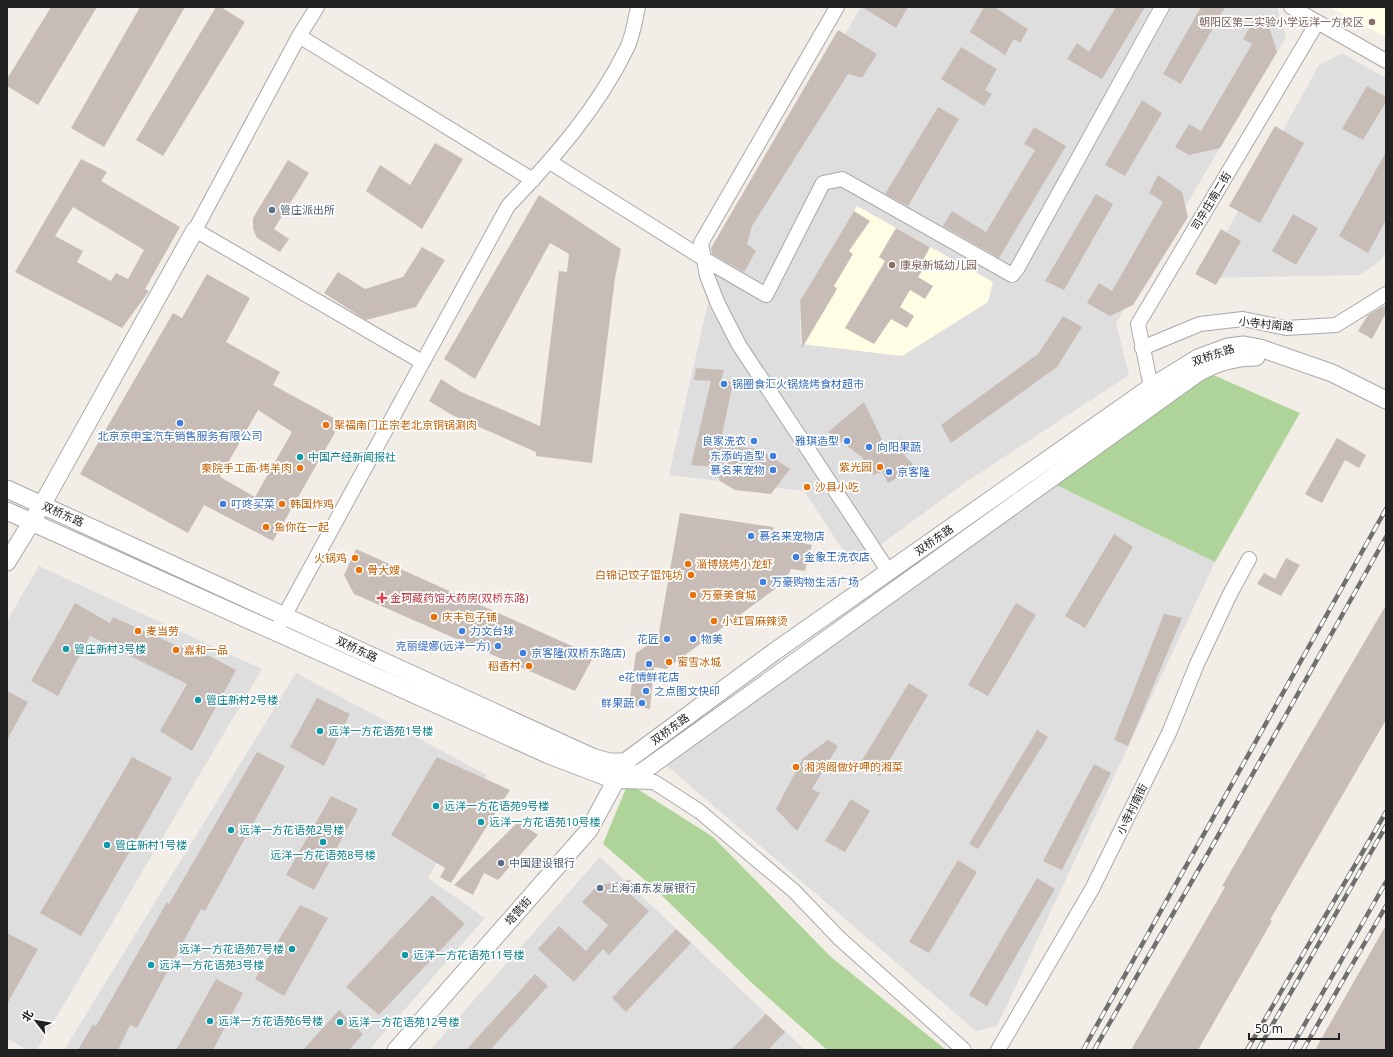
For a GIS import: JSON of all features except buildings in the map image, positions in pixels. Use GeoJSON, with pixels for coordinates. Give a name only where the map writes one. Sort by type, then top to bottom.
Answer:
{"type":"FeatureCollection","features":[{"type":"Feature","properties":{"kind":"street"},"geometry":{"type":"LineString","coordinates":[[7,562],[42,504],[195,230],[299,36],[317,7]]}},
{"type":"Feature","properties":{"kind":"street"},"geometry":{"type":"LineString","coordinates":[[276,631],[508,206],[550,162],[589,113],[628,47],[638,7]]}},
{"type":"Feature","properties":{"kind":"street"},"geometry":{"type":"LineString","coordinates":[[837,7],[702,243],[707,276],[718,304],[739,345],[889,572]]}},
{"type":"Feature","properties":{"kind":"street"},"geometry":{"type":"LineString","coordinates":[[550,162],[704,259],[766,296],[823,183],[842,179],[1012,275],[1017,269],[1162,7]]}},
{"type":"Feature","properties":{"kind":"street"},"geometry":{"type":"LineString","coordinates":[[1291,7],[1386,61]]}},
{"type":"Feature","properties":{"kind":"street","name":"司辛庄南二街"},"geometry":{"type":"LineString","coordinates":[[1151,386],[1138,324],[1317,23]]}},
{"type":"Feature","properties":{"kind":"street"},"geometry":{"type":"LineString","coordinates":[[299,36],[533,180]]}},
{"type":"Feature","properties":{"kind":"street"},"geometry":{"type":"LineString","coordinates":[[195,230],[422,362]]}},
{"type":"Feature","properties":{"kind":"street","name":"小寺村南路"},"geometry":{"type":"LineString","coordinates":[[1142,348],[1200,324],[1243,319],[1286,328],[1336,325],[1386,294]]}},
{"type":"Feature","properties":{"kind":"street","name":"双桥东路"},"geometry":{"type":"LineString","coordinates":[[7,489],[592,757],[609,762],[625,762],[774,652],[1151,386],[1198,358],[1228,347],[1244,346],[1260,348],[1332,373],[1386,400]]}},
{"type":"Feature","properties":{"kind":"street","name":"双桥东路"},"geometry":{"type":"LineString","coordinates":[[7,511],[549,755],[616,781],[642,772],[1199,372],[1215,364],[1236,358],[1283,356]]}},
{"type":"Feature","properties":{"kind":"street","name":"小寺村南街"},"geometry":{"type":"LineString","coordinates":[[998,1050],[1092,889],[1169,733],[1197,664],[1230,594],[1250,559]]}},
{"type":"Feature","properties":{"kind":"street","name":"塔营街"},"geometry":{"type":"LineString","coordinates":[[396,1050],[589,830],[625,762]]}},
{"type":"Feature","properties":{"kind":"street"},"geometry":{"type":"LineString","coordinates":[[616,781],[654,782],[699,811],[794,891],[839,938],[964,1050]]}},
{"type":"Feature","properties":{"kind":"shaded area"},"geometry":{"type":"Polygon","coordinates":[[[861,7],[1277,7],[1286,37],[1116,323],[1129,375],[966,482],[853,565],[804,491],[669,475],[720,249],[861,7]]]}},
{"type":"Feature","properties":{"kind":"shaded area","name":"朝阳区第二实验小学远洋一方校区"},"geometry":{"type":"Polygon","coordinates":[[[1330,7],[1386,7],[1386,37],[1330,7]]]}},
{"type":"Feature","properties":{"kind":"shaded area"},"geometry":{"type":"Polygon","coordinates":[[[1342,53],[1386,78],[1386,251],[1381,260],[1360,275],[1201,278],[1319,65],[1342,53]]]}},
{"type":"Feature","properties":{"kind":"shaded area","name":"康泉新城幼儿园"},"geometry":{"type":"Polygon","coordinates":[[[857,206],[993,282],[988,302],[902,356],[801,344],[800,301],[857,206]]]}},
{"type":"Feature","properties":{"kind":"shaded area"},"geometry":{"type":"Polygon","coordinates":[[[1046,480],[1215,562],[997,1026],[976,1031],[667,766],[1046,480]]]}},
{"type":"Feature","properties":{"kind":"shaded area"},"geometry":{"type":"Polygon","coordinates":[[[39,566],[262,669],[37,1050],[27,1050],[7,1038],[7,621],[39,566]]]}},
{"type":"Feature","properties":{"kind":"shaded area"},"geometry":{"type":"Polygon","coordinates":[[[296,673],[487,775],[428,878],[485,918],[369,1050],[64,1050],[296,673]]]}},
{"type":"Feature","properties":{"kind":"shaded area"},"geometry":{"type":"Polygon","coordinates":[[[600,857],[805,1050],[430,1050],[600,857]]]}},
{"type":"Feature","properties":{"kind":"green space"},"geometry":{"type":"Polygon","coordinates":[[[1204,371],[1300,413],[1215,562],[1046,480],[1204,371]]]}},
{"type":"Feature","properties":{"kind":"green space"},"geometry":{"type":"Polygon","coordinates":[[[628,783],[713,837],[831,957],[946,1050],[827,1050],[752,983],[654,888],[603,844],[628,783]]]}},
{"type":"Feature","properties":{"kind":"railway"},"geometry":{"type":"LineString","coordinates":[[1083,1050],[1386,509]]}},
{"type":"Feature","properties":{"kind":"railway"},"geometry":{"type":"LineString","coordinates":[[1094,1050],[1210,850],[1386,537]]}},
{"type":"Feature","properties":{"kind":"railway"},"geometry":{"type":"LineString","coordinates":[[1247,1050],[1386,812]]}},
{"type":"Feature","properties":{"kind":"railway"},"geometry":{"type":"LineString","coordinates":[[1258,1050],[1386,826]]}},
{"type":"Feature","properties":{"kind":"railway"},"geometry":{"type":"LineString","coordinates":[[1290,1050],[1386,882]]}},
{"type":"Feature","properties":{"kind":"railway"},"geometry":{"type":"LineString","coordinates":[[1303,1050],[1386,906]]}},
{"type":"Feature","properties":{"kind":"place","name":"朝阳区第二实验小学远洋一方校区"},"geometry":{"type":"Point","coordinates":[1372,22]}},
{"type":"Feature","properties":{"kind":"place","name":"管庄派出所"},"geometry":{"type":"Point","coordinates":[272,210]}},
{"type":"Feature","properties":{"kind":"place","name":"康泉新城幼儿园"},"geometry":{"type":"Point","coordinates":[892,265]}},
{"type":"Feature","properties":{"kind":"place","name":"锅圈食汇火锅烧烤食材超市"},"geometry":{"type":"Point","coordinates":[724,384]}},
{"type":"Feature","properties":{"kind":"place","name":"北京京申宝汽车销售服务有限公司"},"geometry":{"type":"Point","coordinates":[180,423]}},
{"type":"Feature","properties":{"kind":"place","name":"聚福南门正宗老北京铜锅涮肉"},"geometry":{"type":"Point","coordinates":[326,425]}},
{"type":"Feature","properties":{"kind":"place","name":"良家洗衣"},"geometry":{"type":"Point","coordinates":[754,441]}},
{"type":"Feature","properties":{"kind":"place","name":"雅琪造型"},"geometry":{"type":"Point","coordinates":[847,441]}},
{"type":"Feature","properties":{"kind":"place","name":"向阳果蔬"},"geometry":{"type":"Point","coordinates":[869,447]}},
{"type":"Feature","properties":{"kind":"place","name":"东添屿造型"},"geometry":{"type":"Point","coordinates":[773,456]}},
{"type":"Feature","properties":{"kind":"place","name":"中国产经新闻报社"},"geometry":{"type":"Point","coordinates":[300,457]}},
{"type":"Feature","properties":{"kind":"place","name":"紫光园"},"geometry":{"type":"Point","coordinates":[880,467]}},
{"type":"Feature","properties":{"kind":"place","name":"秦院手工面·烤羊肉"},"geometry":{"type":"Point","coordinates":[300,468]}},
{"type":"Feature","properties":{"kind":"place","name":"慕名来宠物"},"geometry":{"type":"Point","coordinates":[773,470]}},
{"type":"Feature","properties":{"kind":"place","name":"京客隆"},"geometry":{"type":"Point","coordinates":[889,472]}},
{"type":"Feature","properties":{"kind":"place","name":"沙县小吃"},"geometry":{"type":"Point","coordinates":[807,487]}},
{"type":"Feature","properties":{"kind":"place","name":"叮咚买菜"},"geometry":{"type":"Point","coordinates":[223,504]}},
{"type":"Feature","properties":{"kind":"place","name":"韩国炸鸡"},"geometry":{"type":"Point","coordinates":[282,504]}},
{"type":"Feature","properties":{"kind":"place","name":"鱼你在一起"},"geometry":{"type":"Point","coordinates":[266,527]}},
{"type":"Feature","properties":{"kind":"place","name":"慕名来宠物店"},"geometry":{"type":"Point","coordinates":[751,536]}},
{"type":"Feature","properties":{"kind":"place","name":"金象王洗衣店"},"geometry":{"type":"Point","coordinates":[796,557]}},
{"type":"Feature","properties":{"kind":"place","name":"火锅鸡"},"geometry":{"type":"Point","coordinates":[355,558]}},
{"type":"Feature","properties":{"kind":"place","name":"淄博烧烤小龙虾"},"geometry":{"type":"Point","coordinates":[688,564]}},
{"type":"Feature","properties":{"kind":"place","name":"骨大嫂"},"geometry":{"type":"Point","coordinates":[359,570]}},
{"type":"Feature","properties":{"kind":"place","name":"白锦记饺子馄饨坊"},"geometry":{"type":"Point","coordinates":[691,575]}},
{"type":"Feature","properties":{"kind":"place","name":"万豪购物生活广场"},"geometry":{"type":"Point","coordinates":[763,582]}},
{"type":"Feature","properties":{"kind":"place","name":"万豪美食城"},"geometry":{"type":"Point","coordinates":[693,595]}},
{"type":"Feature","properties":{"kind":"place","name":"金珂藏药馆大药房(双桥东路)"},"geometry":{"type":"Point","coordinates":[382,598]}},
{"type":"Feature","properties":{"kind":"place","name":"庆丰包子铺"},"geometry":{"type":"Point","coordinates":[434,617]}},
{"type":"Feature","properties":{"kind":"place","name":"小红冒麻辣烫"},"geometry":{"type":"Point","coordinates":[714,621]}},
{"type":"Feature","properties":{"kind":"place","name":"麦当劳"},"geometry":{"type":"Point","coordinates":[138,631]}},
{"type":"Feature","properties":{"kind":"place","name":"力文台球"},"geometry":{"type":"Point","coordinates":[462,631]}},
{"type":"Feature","properties":{"kind":"place","name":"花匠"},"geometry":{"type":"Point","coordinates":[667,639]}},
{"type":"Feature","properties":{"kind":"place","name":"物美"},"geometry":{"type":"Point","coordinates":[693,639]}},
{"type":"Feature","properties":{"kind":"place","name":"克丽缇娜(远洋一方)"},"geometry":{"type":"Point","coordinates":[498,646]}},
{"type":"Feature","properties":{"kind":"place","name":"管庄新村3号楼"},"geometry":{"type":"Point","coordinates":[66,649]}},
{"type":"Feature","properties":{"kind":"place","name":"嘉和一品"},"geometry":{"type":"Point","coordinates":[176,650]}},
{"type":"Feature","properties":{"kind":"place","name":"京客隆(双桥东路店)"},"geometry":{"type":"Point","coordinates":[523,653]}},
{"type":"Feature","properties":{"kind":"place","name":"蜜雪冰城"},"geometry":{"type":"Point","coordinates":[669,662]}},
{"type":"Feature","properties":{"kind":"place","name":"e花情鲜花店"},"geometry":{"type":"Point","coordinates":[649,664]}},
{"type":"Feature","properties":{"kind":"place","name":"稻香村"},"geometry":{"type":"Point","coordinates":[529,666]}},
{"type":"Feature","properties":{"kind":"place","name":"之点图文快印"},"geometry":{"type":"Point","coordinates":[646,691]}},
{"type":"Feature","properties":{"kind":"place","name":"管庄新村2号楼"},"geometry":{"type":"Point","coordinates":[198,700]}},
{"type":"Feature","properties":{"kind":"place","name":"鲜果蔬"},"geometry":{"type":"Point","coordinates":[642,703]}},
{"type":"Feature","properties":{"kind":"place","name":"远洋一方花语苑1号楼"},"geometry":{"type":"Point","coordinates":[320,731]}},
{"type":"Feature","properties":{"kind":"place","name":"湘鸿阁做好呷的湘菜"},"geometry":{"type":"Point","coordinates":[796,767]}},
{"type":"Feature","properties":{"kind":"place","name":"远洋一方花语苑9号楼"},"geometry":{"type":"Point","coordinates":[436,806]}},
{"type":"Feature","properties":{"kind":"place","name":"远洋一方花语苑10号楼"},"geometry":{"type":"Point","coordinates":[481,822]}},
{"type":"Feature","properties":{"kind":"place","name":"远洋一方花语苑2号楼"},"geometry":{"type":"Point","coordinates":[231,830]}},
{"type":"Feature","properties":{"kind":"place","name":"远洋一方花语苑8号楼"},"geometry":{"type":"Point","coordinates":[323,842]}},
{"type":"Feature","properties":{"kind":"place","name":"管庄新村1号楼"},"geometry":{"type":"Point","coordinates":[107,845]}},
{"type":"Feature","properties":{"kind":"place","name":"中国建设银行"},"geometry":{"type":"Point","coordinates":[501,863]}},
{"type":"Feature","properties":{"kind":"place","name":"上海浦东发展银行"},"geometry":{"type":"Point","coordinates":[600,888]}},
{"type":"Feature","properties":{"kind":"place","name":"远洋一方花语苑7号楼"},"geometry":{"type":"Point","coordinates":[292,949]}},
{"type":"Feature","properties":{"kind":"place","name":"远洋一方花语苑11号楼"},"geometry":{"type":"Point","coordinates":[405,955]}},
{"type":"Feature","properties":{"kind":"place","name":"远洋一方花语苑3号楼"},"geometry":{"type":"Point","coordinates":[151,965]}},
{"type":"Feature","properties":{"kind":"place","name":"远洋一方花语苑6号楼"},"geometry":{"type":"Point","coordinates":[210,1021]}},
{"type":"Feature","properties":{"kind":"place","name":"远洋一方花语苑12号楼"},"geometry":{"type":"Point","coordinates":[340,1022]}}]}
